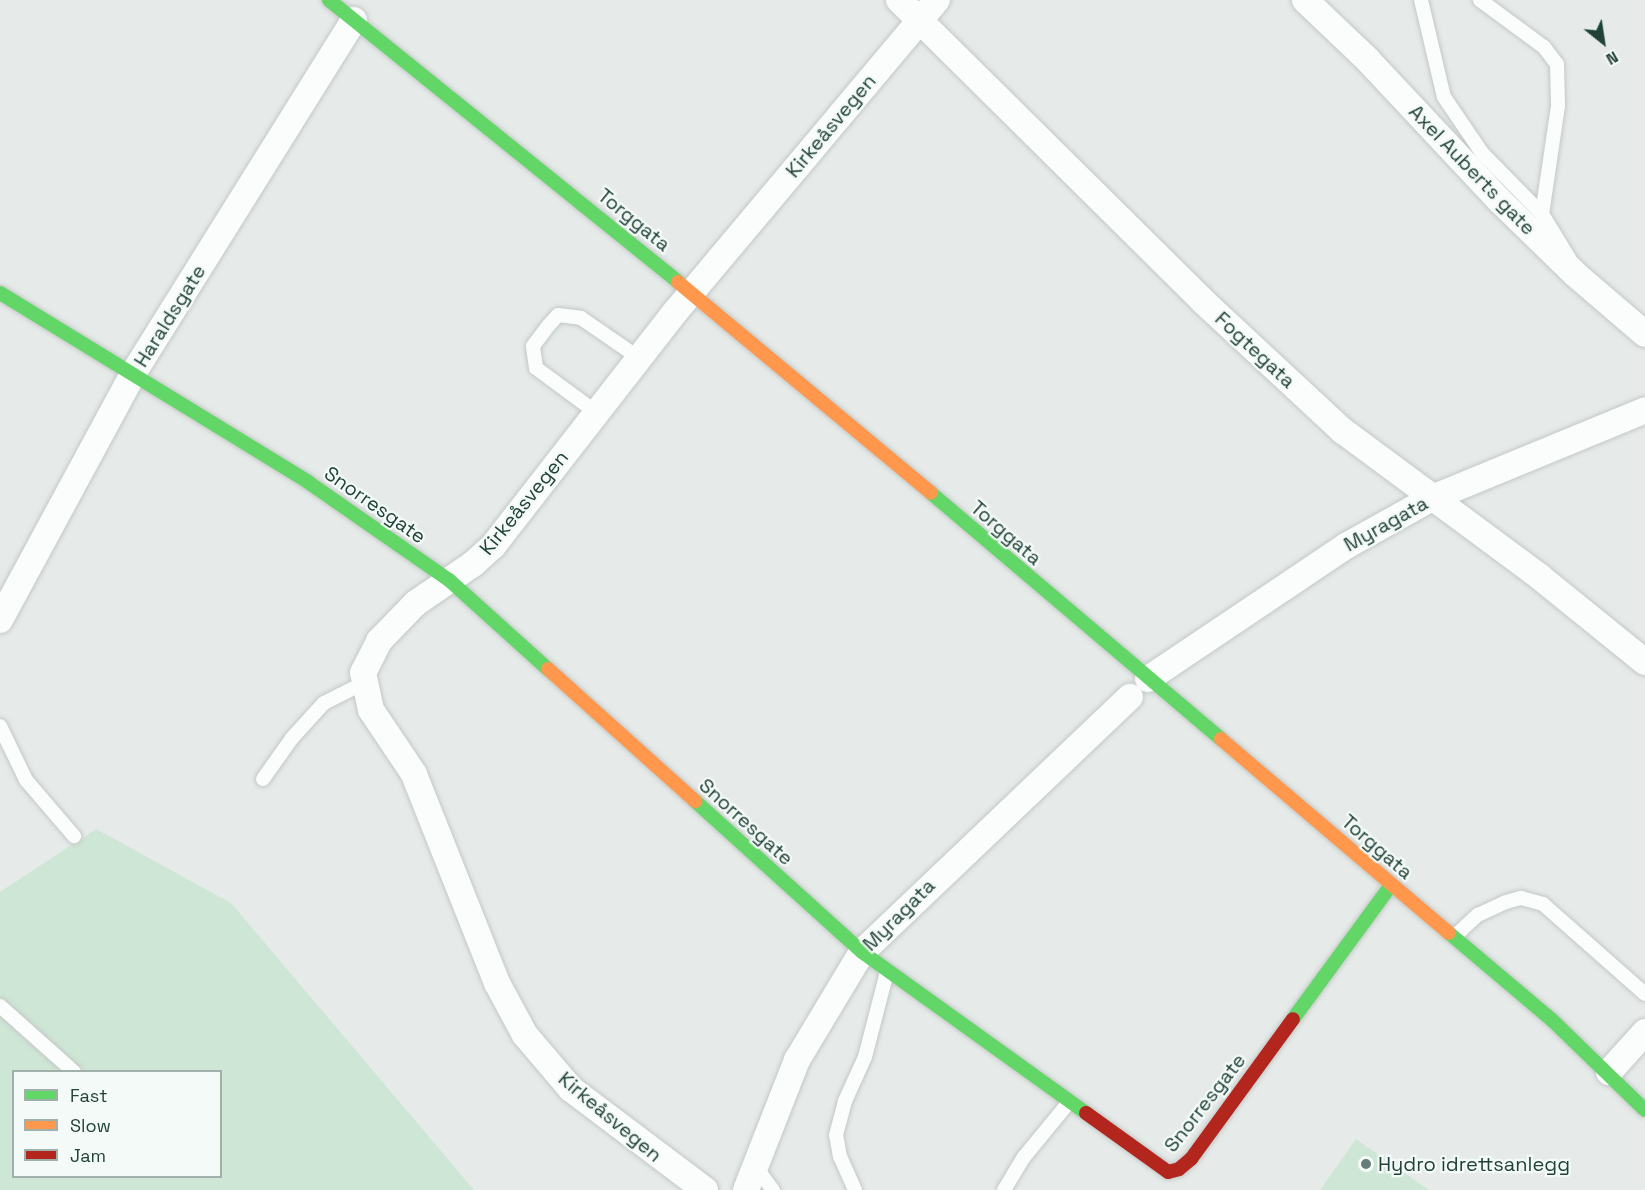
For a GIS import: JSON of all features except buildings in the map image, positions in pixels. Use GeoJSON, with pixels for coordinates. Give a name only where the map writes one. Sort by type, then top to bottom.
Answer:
{"type":"FeatureCollection","features":[{"type":"Feature","properties":{"kind":"street","name":"Torggata"},"geometry":{"type":"LineString","coordinates":[[329,0],[691,292],[1454,937],[1609,1072],[1645,1110]]}},
{"type":"Feature","properties":{"kind":"street","name":"Fogtegata"},"geometry":{"type":"LineString","coordinates":[[899,0],[1296,389],[1342,431],[1540,576],[1645,662]]}},
{"type":"Feature","properties":{"kind":"street"},"geometry":{"type":"LineString","coordinates":[[921,20],[937,0]]}},
{"type":"Feature","properties":{"kind":"street","name":"Axel Auberts gate"},"geometry":{"type":"LineString","coordinates":[[1305,0],[1575,274],[1645,334]]}},
{"type":"Feature","properties":{"kind":"street","name":"Haraldsgate"},"geometry":{"type":"LineString","coordinates":[[0,620],[134,372],[354,20]]}},
{"type":"Feature","properties":{"kind":"street","name":"Kirkeåsvegen"},"geometry":{"type":"LineString","coordinates":[[705,1190],[571,1089],[525,1035],[497,983],[414,774],[371,710],[364,683],[368,657],[379,641],[416,603],[493,546],[691,292],[921,20]]}},
{"type":"Feature","properties":{"kind":"street","name":"Snorresgate"},"geometry":{"type":"LineString","coordinates":[[0,293],[134,372],[366,519],[449,580],[862,952],[1168,1172],[1179,1169],[1223,1117],[1391,885]]}},
{"type":"Feature","properties":{"kind":"street","name":"Myragata"},"geometry":{"type":"LineString","coordinates":[[1148,678],[1346,546],[1432,498],[1645,410]]}},
{"type":"Feature","properties":{"kind":"street","name":"Myragata"},"geometry":{"type":"LineString","coordinates":[[751,1178],[797,1060],[862,952],[1130,697]]}},
{"type":"Feature","properties":{"kind":"street"},"geometry":{"type":"LineString","coordinates":[[1609,1072],[1645,1032]]}},
{"type":"Feature","properties":{"kind":"lane"},"geometry":{"type":"LineString","coordinates":[[1421,0],[1444,97],[1482,153],[1542,214],[1566,249],[1575,274]]}},
{"type":"Feature","properties":{"kind":"lane"},"geometry":{"type":"LineString","coordinates":[[1480,0],[1544,47],[1557,64],[1558,106],[1542,214]]}},
{"type":"Feature","properties":{"kind":"lane"},"geometry":{"type":"LineString","coordinates":[[597,413],[536,368],[533,346],[549,324],[558,315],[581,318],[639,358]]}},
{"type":"Feature","properties":{"kind":"lane"},"geometry":{"type":"LineString","coordinates":[[263,779],[292,738],[324,703],[364,683]]}},
{"type":"Feature","properties":{"kind":"lane"},"geometry":{"type":"LineString","coordinates":[[0,726],[35,794],[74,836]]}},
{"type":"Feature","properties":{"kind":"lane"},"geometry":{"type":"LineString","coordinates":[[1454,937],[1478,915],[1506,902],[1521,898],[1543,904],[1645,994]]}},
{"type":"Feature","properties":{"kind":"lane"},"geometry":{"type":"LineString","coordinates":[[855,1190],[840,1157],[836,1135],[845,1101],[865,1057],[887,972]]}},
{"type":"Feature","properties":{"kind":"lane"},"geometry":{"type":"LineString","coordinates":[[0,1006],[73,1070]]}},
{"type":"Feature","properties":{"kind":"lane"},"geometry":{"type":"LineString","coordinates":[[1004,1190],[1024,1157],[1070,1101]]}},
{"type":"Feature","properties":{"kind":"lane"},"geometry":{"type":"LineString","coordinates":[[751,1178],[773,1190]]}},
{"type":"Feature","properties":{"kind":"green space"},"geometry":{"type":"Polygon","coordinates":[[[96,829],[231,903],[474,1190],[0,1190],[0,892],[96,829]]]}},
{"type":"Feature","properties":{"kind":"green space","name":"Hydro idrettsanlegg"},"geometry":{"type":"Polygon","coordinates":[[[1356,1139],[1429,1190],[1320,1190],[1356,1139]]]}},
{"type":"Feature","properties":{"kind":"traffic: fast"},"geometry":{"type":"LineString","coordinates":[[329,0],[678,282]]}},
{"type":"Feature","properties":{"kind":"traffic: fast"},"geometry":{"type":"LineString","coordinates":[[0,293],[308,482],[449,580],[548,669]]}},
{"type":"Feature","properties":{"kind":"traffic: fast"},"geometry":{"type":"LineString","coordinates":[[931,493],[1221,739]]}},
{"type":"Feature","properties":{"kind":"traffic: fast"},"geometry":{"type":"LineString","coordinates":[[695,801],[862,952],[1086,1113]]}},
{"type":"Feature","properties":{"kind":"traffic: fast"},"geometry":{"type":"LineString","coordinates":[[1293,1019],[1391,885]]}},
{"type":"Feature","properties":{"kind":"traffic: fast"},"geometry":{"type":"LineString","coordinates":[[1449,933],[1552,1020],[1645,1110]]}},
{"type":"Feature","properties":{"kind":"traffic: slow"},"geometry":{"type":"LineString","coordinates":[[678,282],[931,493]]}},
{"type":"Feature","properties":{"kind":"traffic: slow"},"geometry":{"type":"LineString","coordinates":[[548,669],[695,801]]}},
{"type":"Feature","properties":{"kind":"traffic: slow"},"geometry":{"type":"LineString","coordinates":[[1221,739],[1449,933]]}},
{"type":"Feature","properties":{"kind":"traffic: jam"},"geometry":{"type":"LineString","coordinates":[[1086,1113],[1168,1172],[1179,1169],[1191,1159],[1293,1019]]}},
{"type":"Feature","properties":{"kind":"place","name":"Hydro idrettsanlegg"},"geometry":{"type":"Point","coordinates":[1366,1164]}}]}
